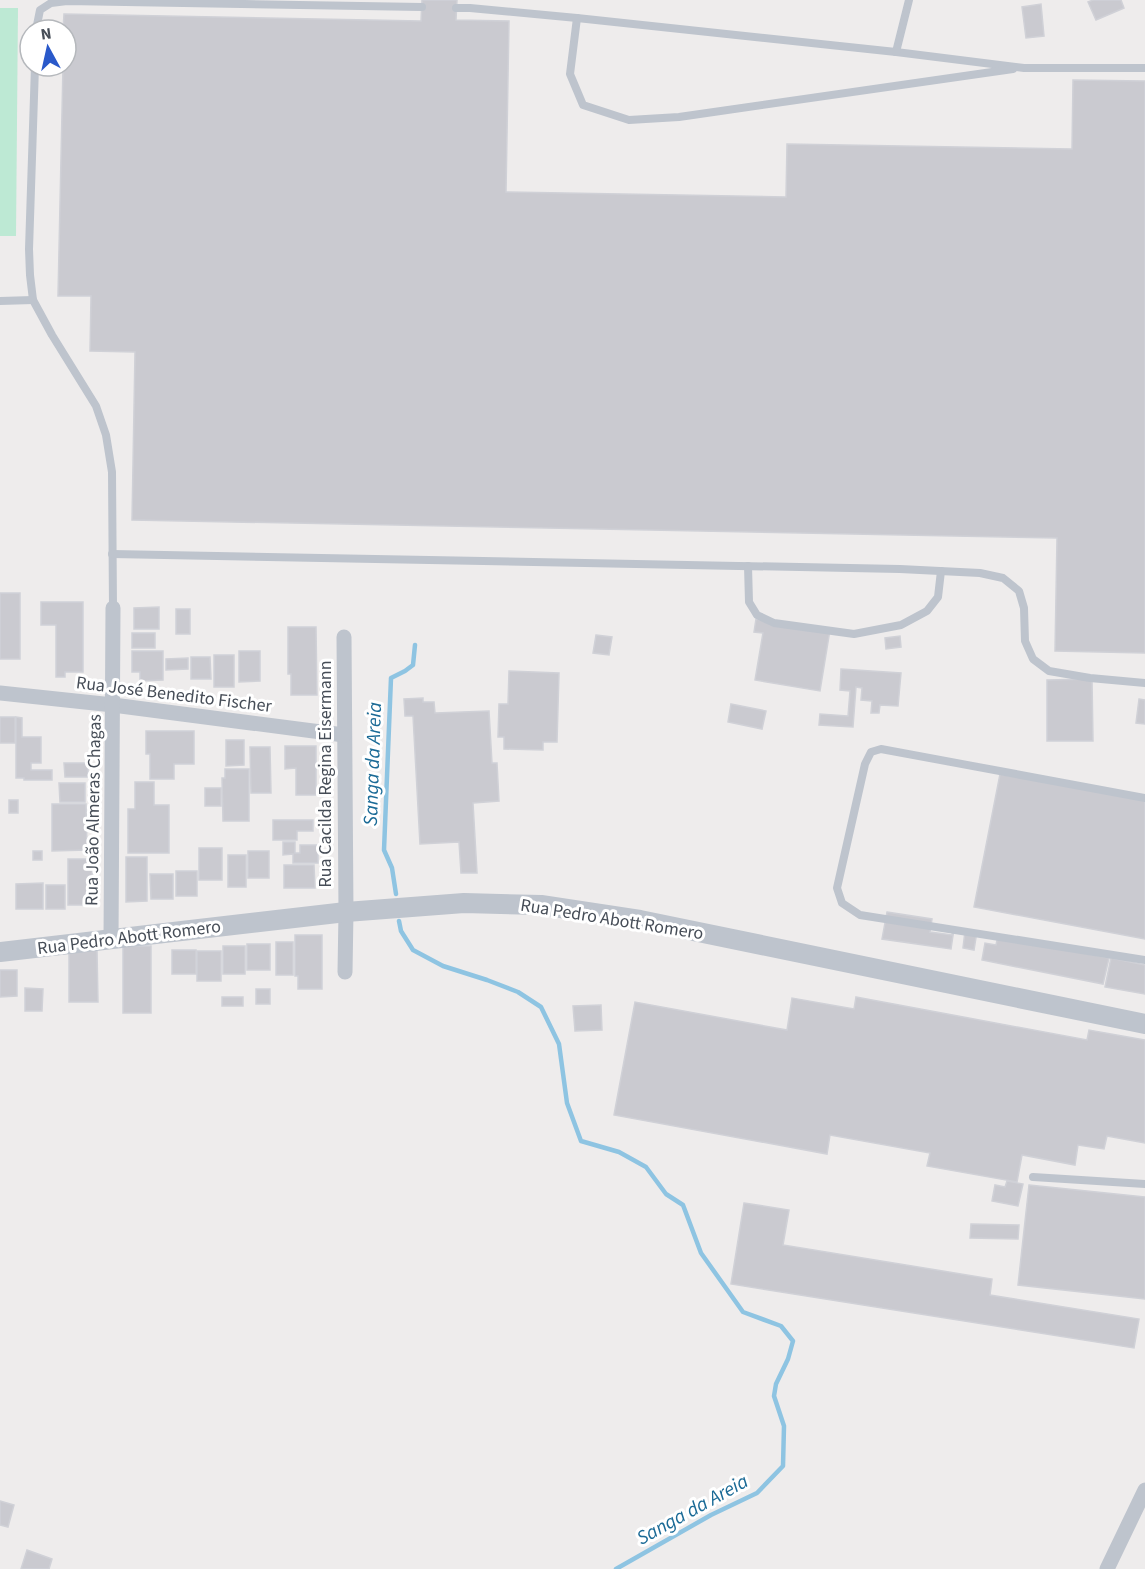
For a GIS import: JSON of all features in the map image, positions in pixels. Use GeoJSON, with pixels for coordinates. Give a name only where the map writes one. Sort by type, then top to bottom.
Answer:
{"type":"FeatureCollection","features":[{"type":"Feature","properties":{"kind":"street","name":"Rua João Almeras Chagas"},"geometry":{"type":"LineString","coordinates":[[111,940],[114,608]]}},
{"type":"Feature","properties":{"kind":"street","name":"Rua Cacilda Regina Eisermann"},"geometry":{"type":"LineString","coordinates":[[344,637],[345,972]]}},
{"type":"Feature","properties":{"kind":"street","name":"Rua José Benedito Fischer"},"geometry":{"type":"LineString","coordinates":[[0,693],[344,735]]}},
{"type":"Feature","properties":{"kind":"street","name":"Rua Pedro Abott Romero"},"geometry":{"type":"LineString","coordinates":[[0,952],[346,912],[464,903],[541,905],[640,920],[1145,1024]]}},
{"type":"Feature","properties":{"kind":"street"},"geometry":{"type":"LineString","coordinates":[[1107,1569],[1145,1490]]}},
{"type":"Feature","properties":{"kind":"lane"},"geometry":{"type":"LineString","coordinates":[[896,52],[909,0]]}},
{"type":"Feature","properties":{"kind":"lane"},"geometry":{"type":"LineString","coordinates":[[38,18],[39,10],[51,3],[67,1],[422,7]]}},
{"type":"Feature","properties":{"kind":"lane"},"geometry":{"type":"LineString","coordinates":[[456,8],[577,18],[1024,68],[1145,68]]}},
{"type":"Feature","properties":{"kind":"lane"},"geometry":{"type":"LineString","coordinates":[[577,18],[570,74],[583,105],[629,120],[679,117],[1024,68]]}},
{"type":"Feature","properties":{"kind":"lane"},"geometry":{"type":"LineString","coordinates":[[35,78],[29,249],[33,300],[96,406],[106,435],[112,472],[114,608]]}},
{"type":"Feature","properties":{"kind":"lane"},"geometry":{"type":"LineString","coordinates":[[0,301],[33,300]]}},
{"type":"Feature","properties":{"kind":"lane"},"geometry":{"type":"LineString","coordinates":[[112,554],[748,566],[980,573],[1003,578],[1019,591],[1024,608],[1025,641],[1033,659],[1049,671],[1090,678],[1145,683]]}},
{"type":"Feature","properties":{"kind":"lane"},"geometry":{"type":"LineString","coordinates":[[748,566],[749,602],[757,615],[774,623],[854,634],[901,625],[927,610],[938,597],[941,571]]}},
{"type":"Feature","properties":{"kind":"lane"},"geometry":{"type":"LineString","coordinates":[[1145,798],[881,749],[871,752],[865,764],[837,888],[842,903],[860,915],[1145,960]]}},
{"type":"Feature","properties":{"kind":"lane"},"geometry":{"type":"LineString","coordinates":[[1033,1178],[1145,1184]]}},
{"type":"Feature","properties":{"kind":"green space"},"geometry":{"type":"Polygon","coordinates":[[[0,8],[18,8],[16,236],[0,236],[0,8]]]}},
{"type":"Feature","properties":{"kind":"building"},"geometry":{"type":"Polygon","coordinates":[[[422,0],[457,0],[456,20],[509,21],[506,192],[786,197],[787,144],[1072,149],[1073,80],[1145,81],[1145,653],[1055,651],[1057,538],[132,520],[135,352],[90,351],[91,296],[58,296],[63,78],[78,78],[78,18],[64,18],[64,14],[421,21],[422,0]]]}},
{"type":"Feature","properties":{"kind":"building"},"geometry":{"type":"Polygon","coordinates":[[[1121,0],[1124,8],[1096,20],[1088,2],[1121,0]]]}},
{"type":"Feature","properties":{"kind":"building"},"geometry":{"type":"Polygon","coordinates":[[[1041,4],[1044,36],[1026,38],[1022,7],[1041,4]]]}},
{"type":"Feature","properties":{"kind":"building"},"geometry":{"type":"Polygon","coordinates":[[[0,593],[20,593],[20,659],[0,659],[0,593]]]}},
{"type":"Feature","properties":{"kind":"building"},"geometry":{"type":"Polygon","coordinates":[[[41,602],[83,602],[83,672],[65,672],[65,677],[56,677],[56,625],[41,625],[41,602]]]}},
{"type":"Feature","properties":{"kind":"building"},"geometry":{"type":"Polygon","coordinates":[[[159,607],[159,629],[134,629],[134,608],[159,607]]]}},
{"type":"Feature","properties":{"kind":"building"},"geometry":{"type":"Polygon","coordinates":[[[176,609],[190,609],[190,634],[176,634],[176,609]]]}},
{"type":"Feature","properties":{"kind":"building"},"geometry":{"type":"Polygon","coordinates":[[[756,619],[830,630],[820,691],[755,680],[763,633],[754,632],[756,619]]]}},
{"type":"Feature","properties":{"kind":"building"},"geometry":{"type":"Polygon","coordinates":[[[288,627],[316,627],[317,695],[291,695],[291,674],[288,674],[288,627]]]}},
{"type":"Feature","properties":{"kind":"building"},"geometry":{"type":"Polygon","coordinates":[[[132,633],[155,633],[155,648],[132,648],[132,633]]]}},
{"type":"Feature","properties":{"kind":"building"},"geometry":{"type":"Polygon","coordinates":[[[596,635],[612,637],[609,655],[593,653],[596,635]]]}},
{"type":"Feature","properties":{"kind":"building"},"geometry":{"type":"Polygon","coordinates":[[[900,636],[901,647],[886,649],[885,638],[900,636]]]}},
{"type":"Feature","properties":{"kind":"building"},"geometry":{"type":"Polygon","coordinates":[[[132,651],[163,651],[163,680],[140,681],[140,672],[132,672],[132,651]]]}},
{"type":"Feature","properties":{"kind":"building"},"geometry":{"type":"Polygon","coordinates":[[[239,651],[260,651],[260,681],[239,682],[239,651]]]}},
{"type":"Feature","properties":{"kind":"building"},"geometry":{"type":"Polygon","coordinates":[[[214,655],[234,655],[234,687],[214,687],[214,655]]]}},
{"type":"Feature","properties":{"kind":"building"},"geometry":{"type":"Polygon","coordinates":[[[191,657],[210,657],[211,679],[191,679],[191,657]]]}},
{"type":"Feature","properties":{"kind":"building"},"geometry":{"type":"Polygon","coordinates":[[[188,658],[188,669],[166,670],[166,659],[188,658]]]}},
{"type":"Feature","properties":{"kind":"building"},"geometry":{"type":"Polygon","coordinates":[[[841,669],[901,673],[898,706],[880,705],[879,713],[871,713],[872,701],[861,700],[862,688],[856,687],[853,727],[819,725],[820,714],[848,716],[850,691],[840,690],[841,669]]]}},
{"type":"Feature","properties":{"kind":"building"},"geometry":{"type":"Polygon","coordinates":[[[509,671],[559,673],[557,742],[543,742],[543,750],[504,749],[504,737],[498,737],[499,704],[508,704],[509,671]]]}},
{"type":"Feature","properties":{"kind":"building"},"geometry":{"type":"Polygon","coordinates":[[[1092,679],[1093,741],[1047,741],[1047,680],[1092,679]]]}},
{"type":"Feature","properties":{"kind":"building"},"geometry":{"type":"Polygon","coordinates":[[[423,698],[423,702],[434,702],[435,713],[489,711],[492,763],[497,763],[499,801],[473,803],[477,873],[461,873],[459,842],[420,844],[413,716],[405,716],[404,699],[423,698]]]}},
{"type":"Feature","properties":{"kind":"building"},"geometry":{"type":"Polygon","coordinates":[[[1139,699],[1145,700],[1145,724],[1136,723],[1139,699]]]}},
{"type":"Feature","properties":{"kind":"building"},"geometry":{"type":"Polygon","coordinates":[[[731,704],[766,711],[762,729],[728,722],[731,704]]]}},
{"type":"Feature","properties":{"kind":"building"},"geometry":{"type":"Polygon","coordinates":[[[0,717],[15,717],[15,743],[0,743],[0,717]]]}},
{"type":"Feature","properties":{"kind":"building"},"geometry":{"type":"Polygon","coordinates":[[[16,717],[22,718],[22,737],[41,737],[41,763],[31,763],[31,770],[52,770],[52,780],[16,778],[16,717]]]}},
{"type":"Feature","properties":{"kind":"building"},"geometry":{"type":"Polygon","coordinates":[[[146,731],[194,731],[194,764],[174,764],[174,779],[150,779],[150,754],[146,754],[146,731]]]}},
{"type":"Feature","properties":{"kind":"building"},"geometry":{"type":"Polygon","coordinates":[[[226,740],[244,740],[244,765],[226,766],[226,740]]]}},
{"type":"Feature","properties":{"kind":"building"},"geometry":{"type":"Polygon","coordinates":[[[285,746],[316,746],[316,795],[296,795],[296,768],[285,769],[285,746]]]}},
{"type":"Feature","properties":{"kind":"building"},"geometry":{"type":"Polygon","coordinates":[[[250,747],[270,747],[271,793],[251,793],[250,747]]]}},
{"type":"Feature","properties":{"kind":"building"},"geometry":{"type":"Polygon","coordinates":[[[64,763],[88,763],[88,777],[65,777],[64,763]]]}},
{"type":"Feature","properties":{"kind":"building"},"geometry":{"type":"Polygon","coordinates":[[[225,769],[249,769],[249,821],[223,821],[222,778],[225,778],[225,769]]]}},
{"type":"Feature","properties":{"kind":"building"},"geometry":{"type":"Polygon","coordinates":[[[1000,774],[1145,801],[1145,939],[974,907],[1000,774]]]}},
{"type":"Feature","properties":{"kind":"building"},"geometry":{"type":"Polygon","coordinates":[[[135,782],[154,782],[154,805],[169,805],[169,853],[128,853],[128,809],[135,809],[135,782]]]}},
{"type":"Feature","properties":{"kind":"building"},"geometry":{"type":"Polygon","coordinates":[[[59,783],[85,783],[85,802],[60,802],[59,783]]]}},
{"type":"Feature","properties":{"kind":"building"},"geometry":{"type":"Polygon","coordinates":[[[205,788],[221,788],[221,806],[205,806],[205,788]]]}},
{"type":"Feature","properties":{"kind":"building"},"geometry":{"type":"Polygon","coordinates":[[[9,800],[18,800],[18,813],[9,813],[9,800]]]}},
{"type":"Feature","properties":{"kind":"building"},"geometry":{"type":"Polygon","coordinates":[[[52,804],[86,804],[87,850],[52,851],[52,804]]]}},
{"type":"Feature","properties":{"kind":"building"},"geometry":{"type":"Polygon","coordinates":[[[273,820],[313,820],[313,831],[297,831],[297,840],[273,840],[273,820]]]}},
{"type":"Feature","properties":{"kind":"building"},"geometry":{"type":"Polygon","coordinates":[[[283,842],[295,842],[295,853],[300,853],[300,845],[318,845],[318,863],[293,863],[293,854],[283,855],[283,842]]]}},
{"type":"Feature","properties":{"kind":"building"},"geometry":{"type":"Polygon","coordinates":[[[199,848],[222,848],[222,880],[199,880],[199,848]]]}},
{"type":"Feature","properties":{"kind":"building"},"geometry":{"type":"Polygon","coordinates":[[[33,851],[42,851],[42,860],[33,860],[33,851]]]}},
{"type":"Feature","properties":{"kind":"building"},"geometry":{"type":"Polygon","coordinates":[[[248,851],[269,851],[269,878],[248,878],[248,851]]]}},
{"type":"Feature","properties":{"kind":"building"},"geometry":{"type":"Polygon","coordinates":[[[228,855],[246,855],[246,887],[228,887],[228,855]]]}},
{"type":"Feature","properties":{"kind":"building"},"geometry":{"type":"Polygon","coordinates":[[[126,857],[147,857],[147,901],[126,902],[126,857]]]}},
{"type":"Feature","properties":{"kind":"building"},"geometry":{"type":"Polygon","coordinates":[[[68,859],[92,859],[92,905],[68,905],[68,859]]]}},
{"type":"Feature","properties":{"kind":"building"},"geometry":{"type":"Polygon","coordinates":[[[284,865],[314,865],[315,888],[284,888],[284,865]]]}},
{"type":"Feature","properties":{"kind":"building"},"geometry":{"type":"Polygon","coordinates":[[[176,871],[197,871],[197,896],[176,896],[176,871]]]}},
{"type":"Feature","properties":{"kind":"building"},"geometry":{"type":"Polygon","coordinates":[[[150,874],[173,874],[173,899],[151,899],[150,874]]]}},
{"type":"Feature","properties":{"kind":"building"},"geometry":{"type":"Polygon","coordinates":[[[43,883],[43,909],[16,909],[16,884],[43,883]]]}},
{"type":"Feature","properties":{"kind":"building"},"geometry":{"type":"Polygon","coordinates":[[[46,885],[65,885],[65,909],[46,909],[46,885]]]}},
{"type":"Feature","properties":{"kind":"building"},"geometry":{"type":"Polygon","coordinates":[[[887,912],[932,919],[930,932],[952,935],[953,927],[977,931],[974,950],[963,948],[965,931],[954,929],[951,949],[882,939],[887,912]]]}},
{"type":"Feature","properties":{"kind":"building"},"geometry":{"type":"Polygon","coordinates":[[[295,935],[322,935],[322,989],[298,989],[298,976],[295,976],[295,935]]]}},
{"type":"Feature","properties":{"kind":"building"},"geometry":{"type":"Polygon","coordinates":[[[998,936],[1109,958],[1103,984],[982,960],[985,943],[996,945],[998,936]]]}},
{"type":"Feature","properties":{"kind":"building"},"geometry":{"type":"Polygon","coordinates":[[[276,942],[293,942],[293,975],[276,975],[276,942]]]}},
{"type":"Feature","properties":{"kind":"building"},"geometry":{"type":"Polygon","coordinates":[[[247,944],[270,944],[270,970],[247,970],[247,944]]]}},
{"type":"Feature","properties":{"kind":"building"},"geometry":{"type":"Polygon","coordinates":[[[123,946],[151,946],[151,1013],[123,1013],[123,946]]]}},
{"type":"Feature","properties":{"kind":"building"},"geometry":{"type":"Polygon","coordinates":[[[223,946],[245,946],[245,974],[223,974],[223,946]]]}},
{"type":"Feature","properties":{"kind":"building"},"geometry":{"type":"Polygon","coordinates":[[[69,950],[97,950],[98,1002],[69,1002],[69,950]]]}},
{"type":"Feature","properties":{"kind":"building"},"geometry":{"type":"Polygon","coordinates":[[[172,950],[196,950],[196,974],[172,974],[172,950]]]}},
{"type":"Feature","properties":{"kind":"building"},"geometry":{"type":"Polygon","coordinates":[[[197,951],[221,951],[221,981],[197,981],[197,951]]]}},
{"type":"Feature","properties":{"kind":"building"},"geometry":{"type":"Polygon","coordinates":[[[1111,958],[1145,965],[1145,994],[1105,987],[1111,958]]]}},
{"type":"Feature","properties":{"kind":"building"},"geometry":{"type":"Polygon","coordinates":[[[0,970],[17,970],[17,996],[0,997],[0,970]]]}},
{"type":"Feature","properties":{"kind":"building"},"geometry":{"type":"Polygon","coordinates":[[[25,988],[43,989],[42,1011],[25,1011],[25,988]]]}},
{"type":"Feature","properties":{"kind":"building"},"geometry":{"type":"Polygon","coordinates":[[[256,989],[270,989],[270,1004],[256,1004],[256,989]]]}},
{"type":"Feature","properties":{"kind":"building"},"geometry":{"type":"Polygon","coordinates":[[[222,997],[243,997],[243,1006],[222,1006],[222,997]]]}},
{"type":"Feature","properties":{"kind":"building"},"geometry":{"type":"Polygon","coordinates":[[[856,997],[1087,1040],[1089,1030],[1145,1040],[1145,1143],[1107,1136],[1104,1149],[1078,1145],[1075,1165],[1022,1155],[1017,1182],[927,1166],[930,1153],[830,1135],[827,1154],[614,1115],[635,1002],[787,1030],[792,998],[854,1009],[856,997]]]}},
{"type":"Feature","properties":{"kind":"building"},"geometry":{"type":"Polygon","coordinates":[[[601,1005],[602,1030],[575,1031],[573,1006],[601,1005]]]}},
{"type":"Feature","properties":{"kind":"building"},"geometry":{"type":"Polygon","coordinates":[[[1007,1181],[1023,1184],[1018,1206],[992,1201],[995,1185],[1005,1187],[1007,1181]]]}},
{"type":"Feature","properties":{"kind":"building"},"geometry":{"type":"Polygon","coordinates":[[[1029,1185],[1145,1197],[1145,1299],[1018,1285],[1029,1185]]]}},
{"type":"Feature","properties":{"kind":"building"},"geometry":{"type":"Polygon","coordinates":[[[744,1203],[789,1210],[783,1245],[992,1279],[990,1295],[1139,1319],[1134,1348],[731,1284],[744,1203]]]}},
{"type":"Feature","properties":{"kind":"building"},"geometry":{"type":"Polygon","coordinates":[[[971,1224],[1019,1225],[1018,1239],[970,1238],[971,1224]]]}},
{"type":"Feature","properties":{"kind":"building"},"geometry":{"type":"Polygon","coordinates":[[[0,1501],[14,1505],[8,1527],[0,1525],[0,1501]]]}},
{"type":"Feature","properties":{"kind":"building"},"geometry":{"type":"Polygon","coordinates":[[[27,1550],[52,1559],[49,1569],[21,1569],[27,1550]]]}},
{"type":"Feature","properties":{"kind":"waterway","name":"Sanga da Areia"},"geometry":{"type":"LineString","coordinates":[[396,894],[392,868],[384,850],[391,678],[413,665],[415,645]]}},
{"type":"Feature","properties":{"kind":"waterway","name":"Sanga da Areia"},"geometry":{"type":"LineString","coordinates":[[399,921],[401,931],[413,950],[443,966],[518,992],[541,1007],[559,1044],[567,1103],[581,1141],[619,1152],[646,1167],[666,1194],[683,1205],[701,1253],[743,1312],[781,1326],[793,1341],[788,1359],[776,1384],[774,1396],[784,1426],[783,1466],[757,1493],[711,1515],[616,1569]]}}]}
